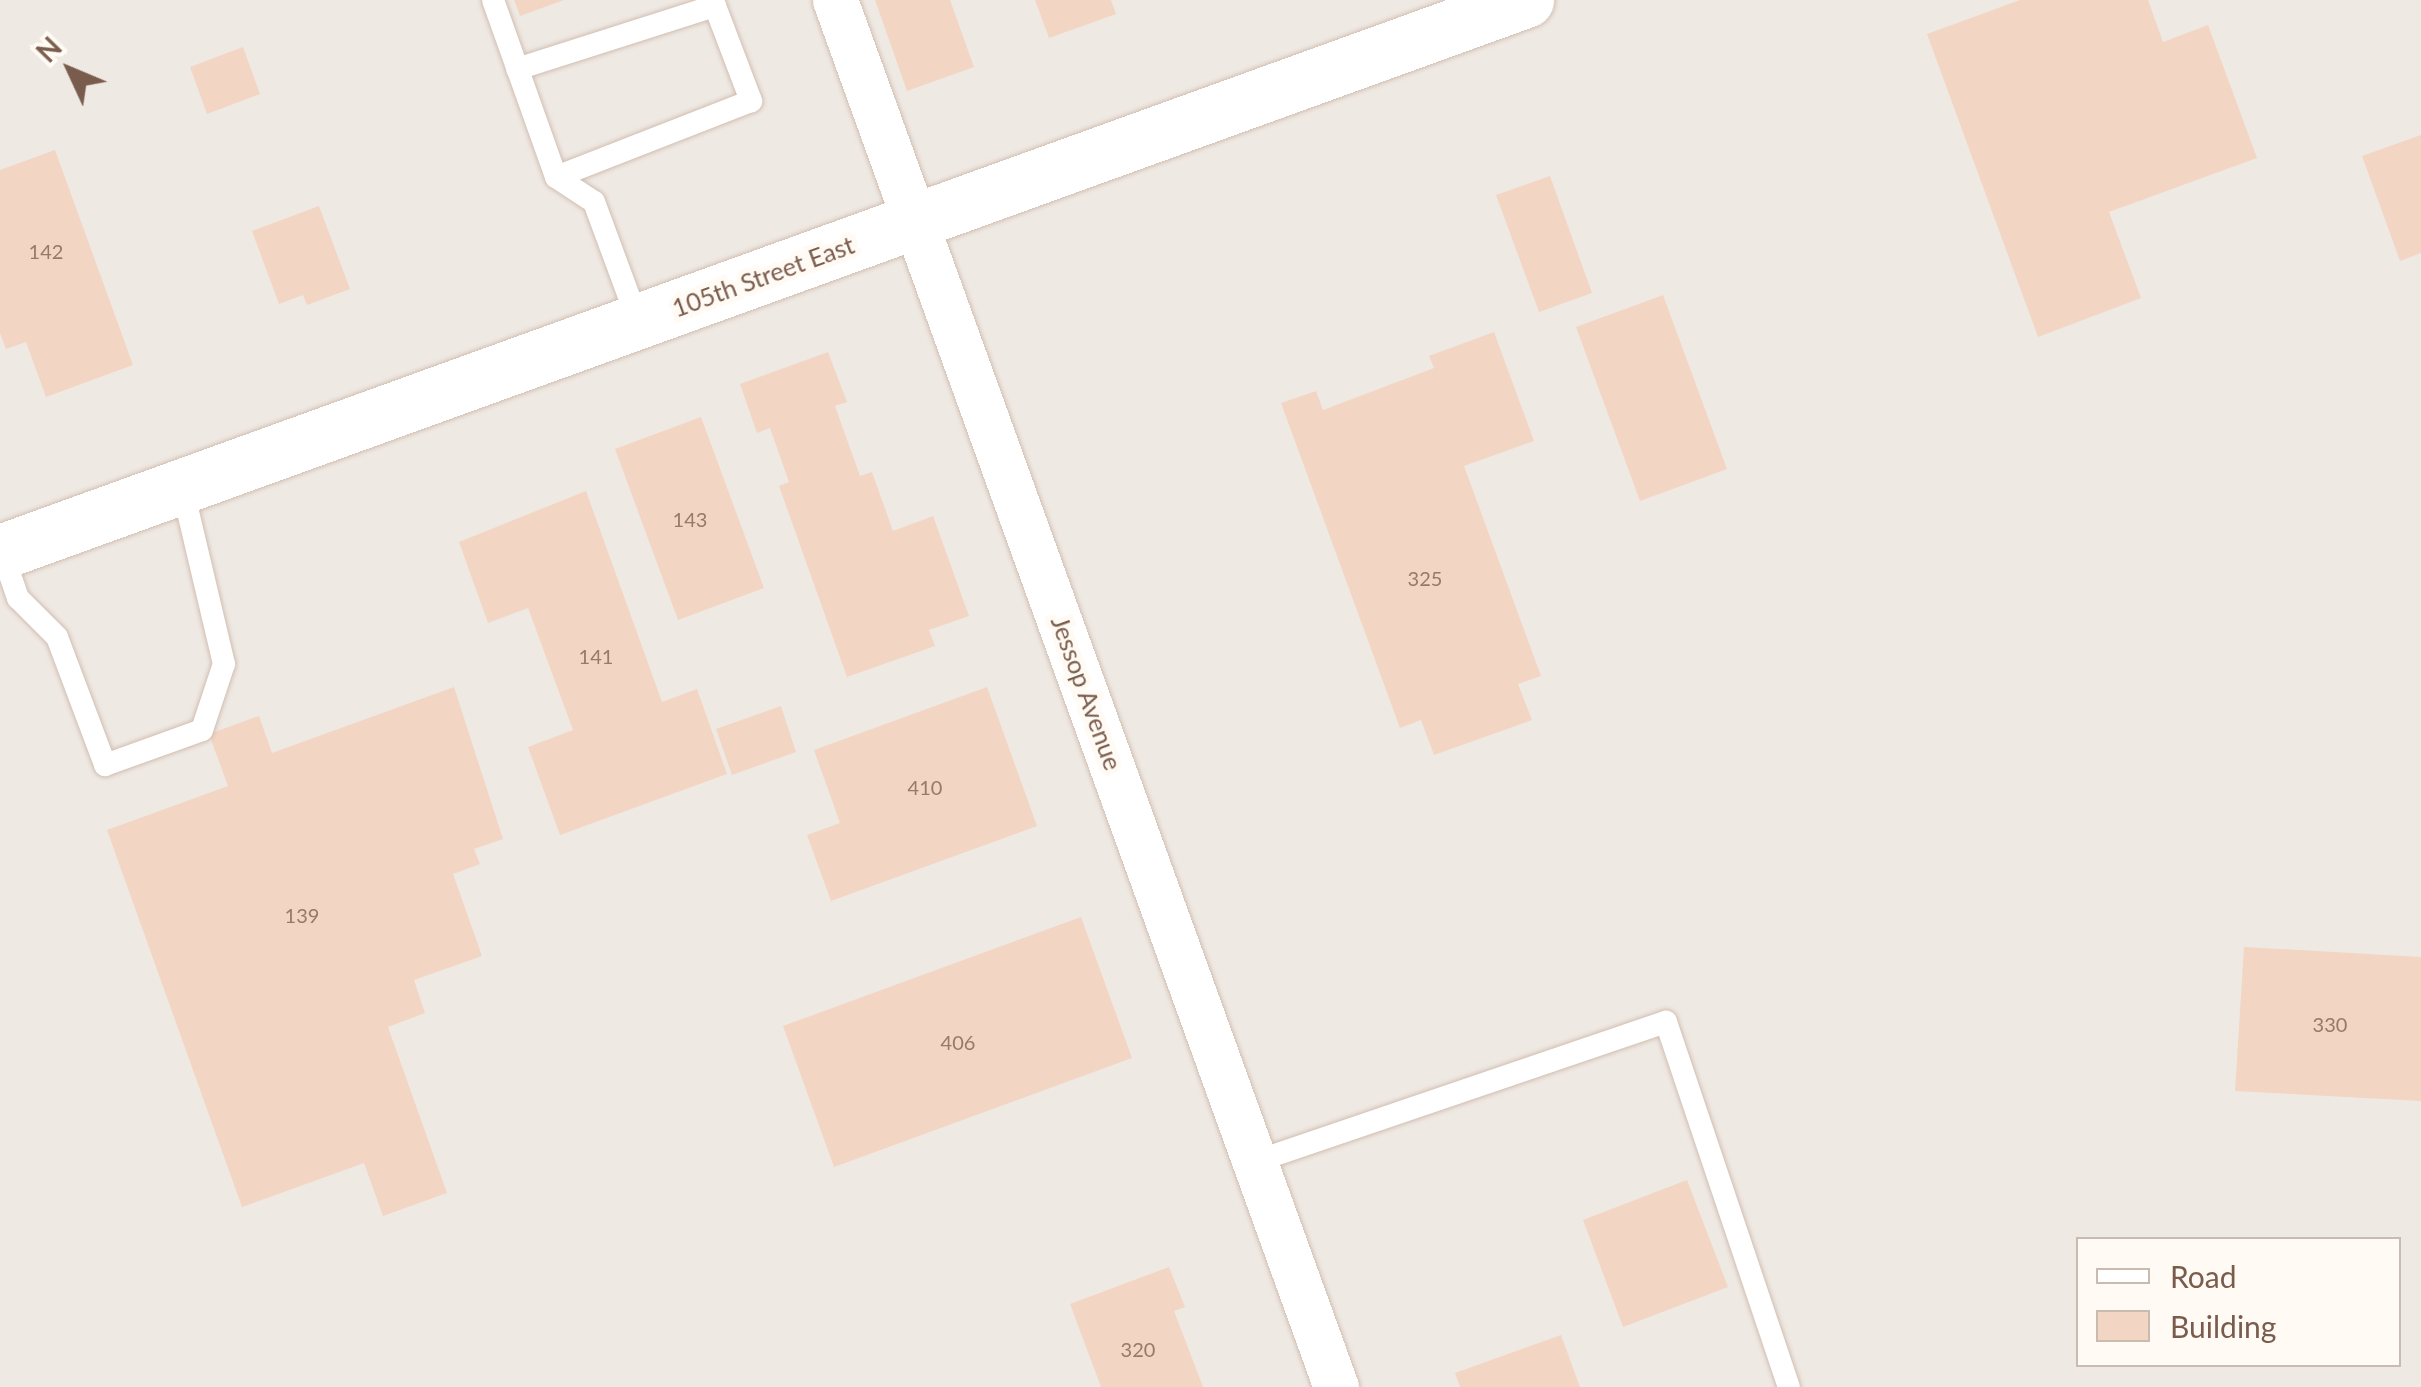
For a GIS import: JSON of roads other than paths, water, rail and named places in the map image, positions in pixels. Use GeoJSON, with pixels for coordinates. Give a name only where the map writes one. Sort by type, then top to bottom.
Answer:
{"type":"FeatureCollection","features":[{"type":"Feature","properties":{"kind":"street","name":"Jessop Avenue"},"geometry":{"type":"LineString","coordinates":[[836,0],[1336,1387]]}},
{"type":"Feature","properties":{"kind":"street","name":"105th Street East"},"geometry":{"type":"LineString","coordinates":[[1,552],[1526,0]]}},
{"type":"Feature","properties":{"kind":"lane"},"geometry":{"type":"LineString","coordinates":[[493,0],[556,177],[594,202],[638,321]]}},
{"type":"Feature","properties":{"kind":"lane"},"geometry":{"type":"LineString","coordinates":[[518,69],[716,6],[751,101],[556,177]]}},
{"type":"Feature","properties":{"kind":"lane"},"geometry":{"type":"LineString","coordinates":[[1,552],[18,598],[57,637],[105,765],[202,730],[224,664],[182,486]]}},
{"type":"Feature","properties":{"kind":"lane"},"geometry":{"type":"LineString","coordinates":[[1256,1161],[1666,1022],[1790,1387]]}}]}
